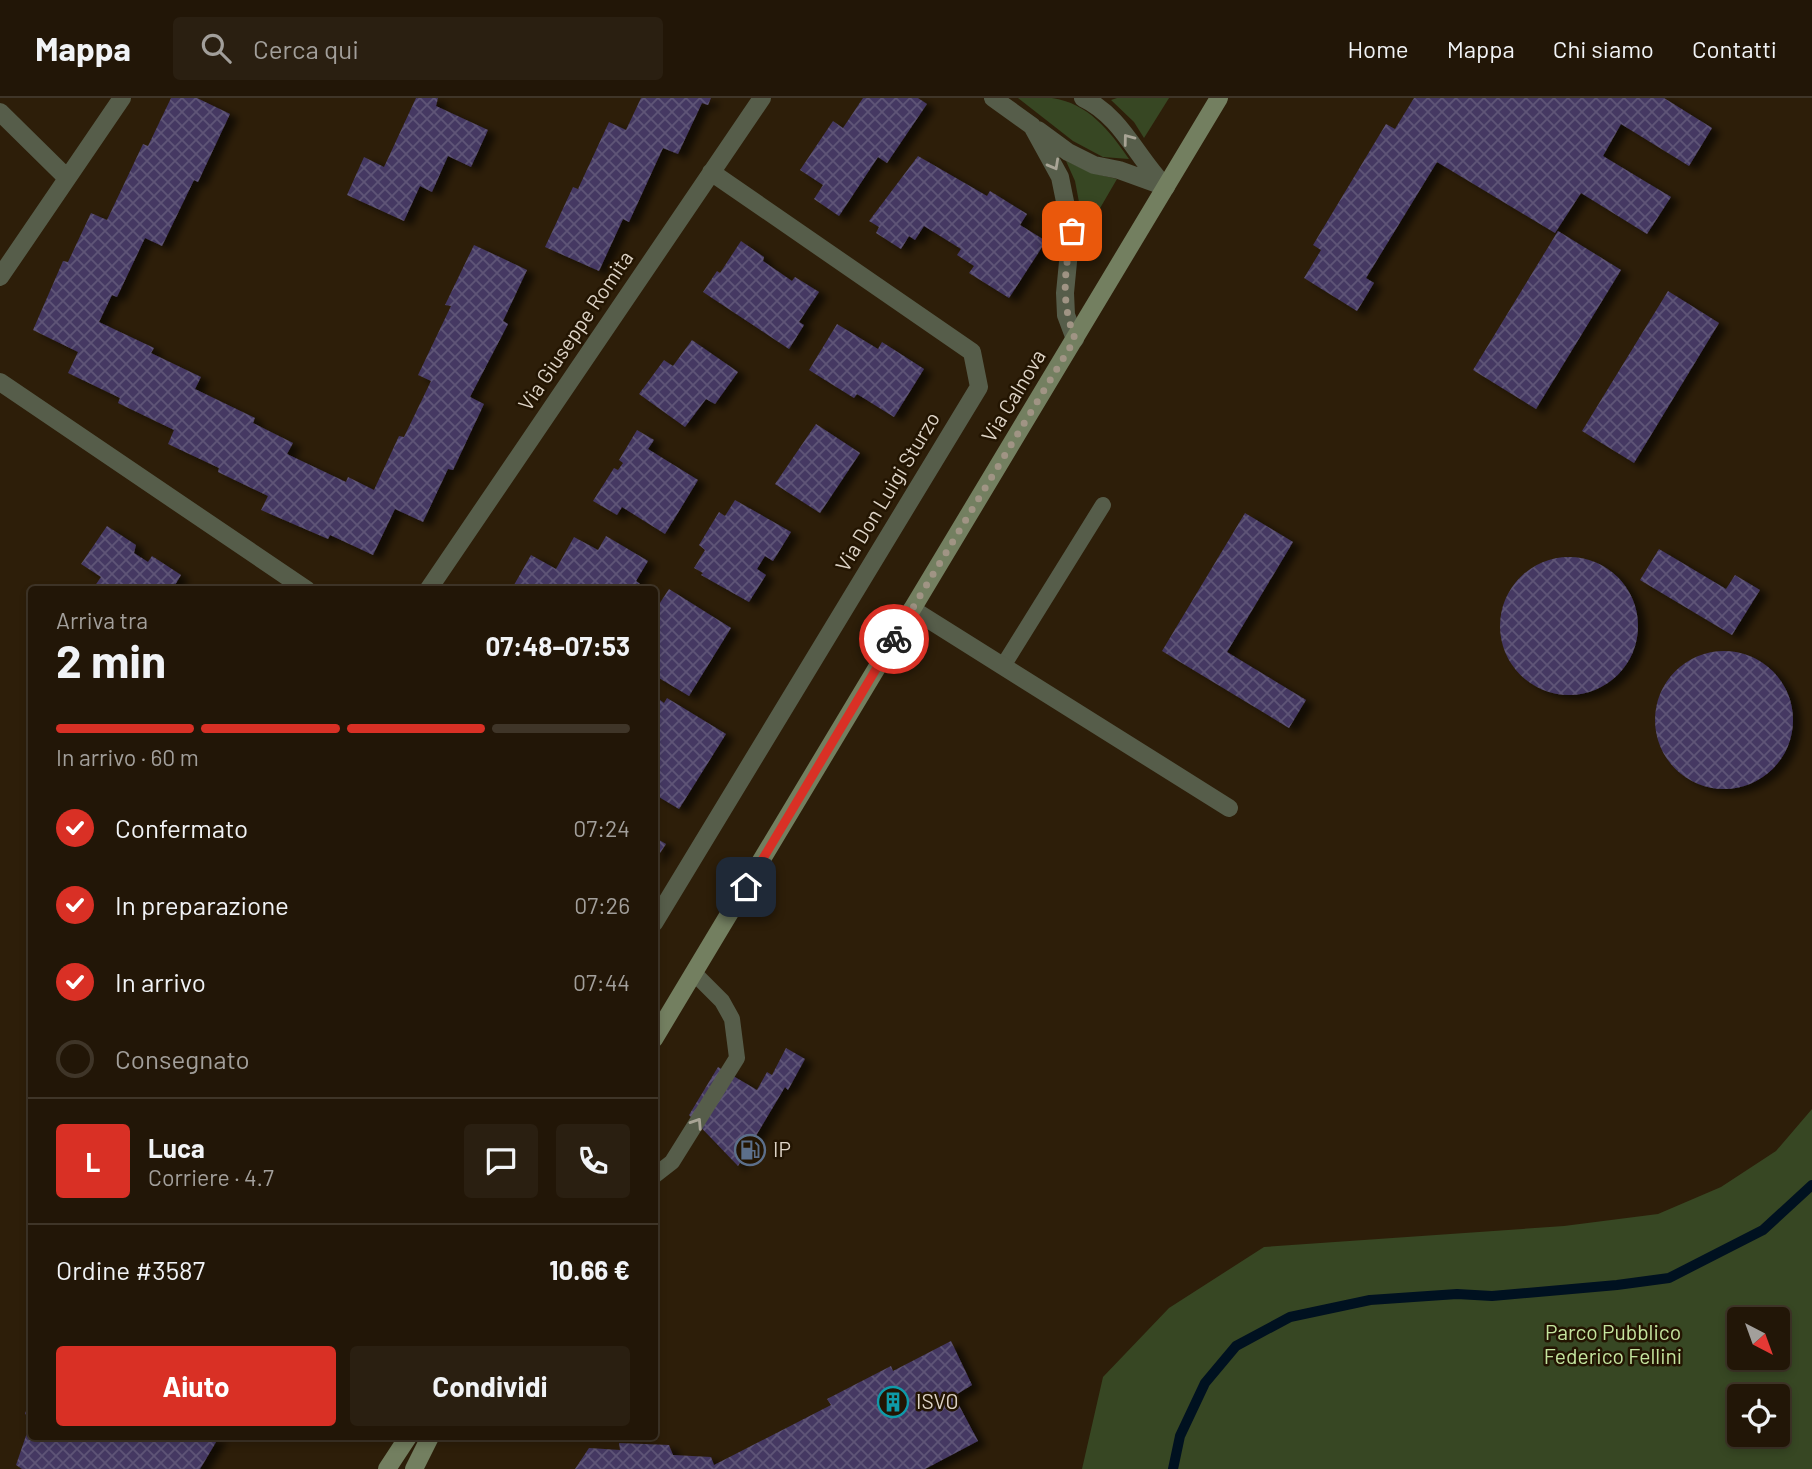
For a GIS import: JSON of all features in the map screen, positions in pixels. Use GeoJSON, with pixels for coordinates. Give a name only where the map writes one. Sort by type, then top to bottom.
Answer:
{"type":"FeatureCollection","features":[{"type":"Feature","properties":{"kind":"main road","name":"Via Calnova"},"geometry":{"type":"LineString","coordinates":[[658,1032],[1219,98]]}},
{"type":"Feature","properties":{"kind":"main road"},"geometry":{"type":"LineString","coordinates":[[387,1469],[406,1440]]}},
{"type":"Feature","properties":{"kind":"main road"},"geometry":{"type":"LineString","coordinates":[[414,1469],[428,1440]]}},
{"type":"Feature","properties":{"kind":"street"},"geometry":{"type":"LineString","coordinates":[[0,277],[122,98]]}},
{"type":"Feature","properties":{"kind":"street","name":"Via Giuseppe Romita"},"geometry":{"type":"LineString","coordinates":[[431,586],[762,98]]}},
{"type":"Feature","properties":{"kind":"street"},"geometry":{"type":"LineString","coordinates":[[993,98],[1068,152],[1094,165],[1119,170],[1166,187]]}},
{"type":"Feature","properties":{"kind":"street"},"geometry":{"type":"LineString","coordinates":[[1083,98],[1114,120],[1150,170],[1166,187]]}},
{"type":"Feature","properties":{"kind":"street"},"geometry":{"type":"LineString","coordinates":[[0,112],[67,178]]}},
{"type":"Feature","properties":{"kind":"street"},"geometry":{"type":"LineString","coordinates":[[1032,126],[1060,177],[1072,231],[1065,293],[1066,315],[1075,339]]}},
{"type":"Feature","properties":{"kind":"street","name":"Via Don Luigi Sturzo"},"geometry":{"type":"LineString","coordinates":[[658,916],[979,387],[972,352],[711,173]]}},
{"type":"Feature","properties":{"kind":"street"},"geometry":{"type":"LineString","coordinates":[[0,382],[301,586]]}},
{"type":"Feature","properties":{"kind":"street"},"geometry":{"type":"LineString","coordinates":[[912,609],[1228,808]]}},
{"type":"Feature","properties":{"kind":"lane"},"geometry":{"type":"LineString","coordinates":[[1003,666],[1103,505]]}},
{"type":"Feature","properties":{"kind":"lane"},"geometry":{"type":"LineString","coordinates":[[658,1173],[672,1162],[737,1058],[732,1019],[722,1001],[694,973]]}},
{"type":"Feature","properties":{"kind":"green space"},"geometry":{"type":"Polygon","coordinates":[[[1018,98],[1052,98],[1077,106],[1106,129],[1129,159],[1103,157],[1073,141],[1018,98]]]}},
{"type":"Feature","properties":{"kind":"green space"},"geometry":{"type":"Polygon","coordinates":[[[1169,98],[1144,138],[1134,122],[1111,100],[1169,98]]]}},
{"type":"Feature","properties":{"kind":"green space"},"geometry":{"type":"Polygon","coordinates":[[[1066,161],[1092,173],[1117,179],[1085,234],[1075,181],[1066,161]]]}},
{"type":"Feature","properties":{"kind":"green space","name":"Parco Pubblico Federico Fellini"},"geometry":{"type":"Polygon","coordinates":[[[1812,1109],[1812,1469],[1082,1469],[1103,1377],[1169,1308],[1264,1247],[1564,1226],[1658,1214],[1721,1187],[1776,1151],[1812,1109]]]}},
{"type":"Feature","properties":{"kind":"building"},"geometry":{"type":"Polygon","coordinates":[[[171,98],[197,98],[230,114],[198,182],[194,180],[162,246],[145,238],[117,297],[112,295],[99,322],[154,348],[151,353],[201,377],[195,389],[255,418],[253,423],[293,443],[287,454],[346,482],[348,477],[374,490],[399,436],[404,437],[431,381],[418,375],[451,306],[445,305],[474,245],[527,270],[503,321],[508,324],[470,397],[484,404],[453,470],[448,469],[423,522],[395,509],[373,555],[330,535],[328,539],[261,510],[268,496],[218,472],[219,468],[168,444],[174,430],[118,403],[120,398],[68,373],[78,352],[33,330],[63,261],[68,262],[91,213],[107,220],[143,144],[148,146],[171,98]]]}},
{"type":"Feature","properties":{"kind":"building"},"geometry":{"type":"Polygon","coordinates":[[[416,98],[438,98],[436,106],[488,130],[471,167],[448,156],[432,192],[420,186],[404,221],[347,195],[364,157],[384,167],[416,98]]]}},
{"type":"Feature","properties":{"kind":"building"},"geometry":{"type":"Polygon","coordinates":[[[641,98],[711,98],[708,105],[702,103],[678,154],[663,148],[629,222],[623,219],[599,271],[545,247],[573,187],[578,189],[609,122],[626,130],[641,98]]]}},
{"type":"Feature","properties":{"kind":"building"},"geometry":{"type":"Polygon","coordinates":[[[863,98],[918,98],[927,104],[887,163],[878,157],[839,216],[814,199],[823,185],[800,170],[833,121],[843,128],[863,98]]]}},
{"type":"Feature","properties":{"kind":"building"},"geometry":{"type":"Polygon","coordinates":[[[1414,98],[1664,98],[1712,128],[1689,166],[1621,124],[1603,156],[1671,197],[1647,234],[1581,193],[1555,233],[1437,162],[1366,278],[1374,283],[1357,311],[1304,278],[1321,250],[1313,245],[1386,124],[1395,129],[1414,98]]]}},
{"type":"Feature","properties":{"kind":"building"},"geometry":{"type":"Polygon","coordinates":[[[918,156],[987,196],[990,191],[1027,214],[1020,225],[1046,241],[1009,298],[969,273],[974,266],[957,255],[961,249],[924,226],[915,240],[909,236],[901,249],[876,233],[879,227],[869,221],[918,156]]]}},
{"type":"Feature","properties":{"kind":"building"},"geometry":{"type":"Polygon","coordinates":[[[1558,231],[1621,270],[1536,409],[1473,370],[1558,231]]]}},
{"type":"Feature","properties":{"kind":"building"},"geometry":{"type":"Polygon","coordinates":[[[741,241],[764,257],[763,261],[792,281],[795,277],[819,292],[799,322],[804,325],[789,349],[703,292],[717,271],[720,273],[741,241]]]}},
{"type":"Feature","properties":{"kind":"building"},"geometry":{"type":"Polygon","coordinates":[[[1668,291],[1719,323],[1634,463],[1582,431],[1668,291]]]}},
{"type":"Feature","properties":{"kind":"building"},"geometry":{"type":"Polygon","coordinates":[[[837,324],[878,349],[882,342],[924,369],[894,417],[857,394],[854,398],[809,370],[837,324]]]}},
{"type":"Feature","properties":{"kind":"building"},"geometry":{"type":"Polygon","coordinates":[[[692,340],[738,372],[715,404],[706,399],[685,427],[639,394],[664,360],[673,366],[692,340]]]}},
{"type":"Feature","properties":{"kind":"building"},"geometry":{"type":"Polygon","coordinates":[[[816,424],[860,453],[820,513],[775,484],[816,424]]]}},
{"type":"Feature","properties":{"kind":"building"},"geometry":{"type":"Polygon","coordinates":[[[637,430],[654,440],[648,449],[698,480],[665,534],[622,507],[617,515],[593,501],[614,468],[618,470],[623,463],[619,460],[637,430]]]}},
{"type":"Feature","properties":{"kind":"building"},"geometry":{"type":"Polygon","coordinates":[[[735,500],[791,532],[773,561],[765,556],[757,569],[766,575],[749,602],[701,575],[703,573],[694,568],[705,550],[699,545],[719,512],[725,516],[735,500]]]}},
{"type":"Feature","properties":{"kind":"building"},"geometry":{"type":"Polygon","coordinates":[[[1245,513],[1293,542],[1227,652],[1306,700],[1289,728],[1162,651],[1245,513]]]}},
{"type":"Feature","properties":{"kind":"building"},"geometry":{"type":"Polygon","coordinates":[[[107,526],[136,545],[134,553],[148,562],[152,556],[181,575],[174,586],[95,586],[101,577],[81,564],[107,526]]]}},
{"type":"Feature","properties":{"kind":"building"},"geometry":{"type":"Polygon","coordinates":[[[606,536],[648,561],[636,581],[639,586],[514,585],[531,555],[556,569],[574,537],[598,550],[606,536]]]}},
{"type":"Feature","properties":{"kind":"building"},"geometry":{"type":"Polygon","coordinates":[[[1659,549],[1726,589],[1735,575],[1760,590],[1732,635],[1640,580],[1659,549]]]}},
{"type":"Feature","properties":{"kind":"building"},"geometry":{"type":"Polygon","coordinates":[[[1569,557],[1595,562],[1618,577],[1633,600],[1638,626],[1633,652],[1618,675],[1595,690],[1569,695],[1543,690],[1520,675],[1505,652],[1500,626],[1505,600],[1520,577],[1543,562],[1569,557]]]}},
{"type":"Feature","properties":{"kind":"building"},"geometry":{"type":"Polygon","coordinates":[[[669,589],[731,628],[689,696],[658,677],[658,606],[669,589]]]}},
{"type":"Feature","properties":{"kind":"building"},"geometry":{"type":"Polygon","coordinates":[[[1724,651],[1750,656],[1773,671],[1788,694],[1793,720],[1788,746],[1773,769],[1750,784],[1724,789],[1698,784],[1675,769],[1660,746],[1655,720],[1660,694],[1675,671],[1698,656],[1724,651]]]}},
{"type":"Feature","properties":{"kind":"building"},"geometry":{"type":"Polygon","coordinates":[[[658,698],[664,703],[667,698],[726,734],[679,809],[658,796],[658,698]]]}},
{"type":"Feature","properties":{"kind":"building"},"geometry":{"type":"Polygon","coordinates":[[[658,839],[666,844],[658,856],[658,839]]]}},
{"type":"Feature","properties":{"kind":"building"},"geometry":{"type":"Polygon","coordinates":[[[786,1048],[805,1059],[738,1166],[689,1115],[718,1067],[757,1090],[767,1072],[772,1075],[786,1048]]]}},
{"type":"Feature","properties":{"kind":"building","name":"ISVO"},"geometry":{"type":"Polygon","coordinates":[[[951,1341],[972,1385],[954,1396],[978,1441],[925,1469],[575,1469],[589,1448],[620,1450],[619,1443],[669,1445],[673,1455],[711,1457],[714,1465],[831,1405],[827,1399],[891,1366],[893,1371],[951,1341]]]}},
{"type":"Feature","properties":{"kind":"building"},"geometry":{"type":"Polygon","coordinates":[[[28,1430],[28,1440],[217,1440],[200,1469],[22,1469],[16,1465],[28,1430]]]}},
{"type":"Feature","properties":{"kind":"waterway"},"geometry":{"type":"LineString","coordinates":[[1173,1469],[1180,1436],[1205,1383],[1236,1346],[1290,1317],[1370,1300],[1457,1294],[1492,1296],[1669,1278],[1763,1230],[1812,1185]]}},
{"type":"Feature","properties":{"kind":"way so far"},"geometry":{"type":"LineString","coordinates":[[894,639],[1075,339],[1066,315],[1065,293],[1072,231]]}},
{"type":"Feature","properties":{"kind":"place","name":"IP"},"geometry":{"type":"Point","coordinates":[750,1150]}},
{"type":"Feature","properties":{"kind":"place","name":"ISVO"},"geometry":{"type":"Point","coordinates":[893,1402]}},
{"type":"Feature","properties":{"kind":"route"},"geometry":{"type":"LineString","coordinates":[[746,887],[894,639]]}}]}
